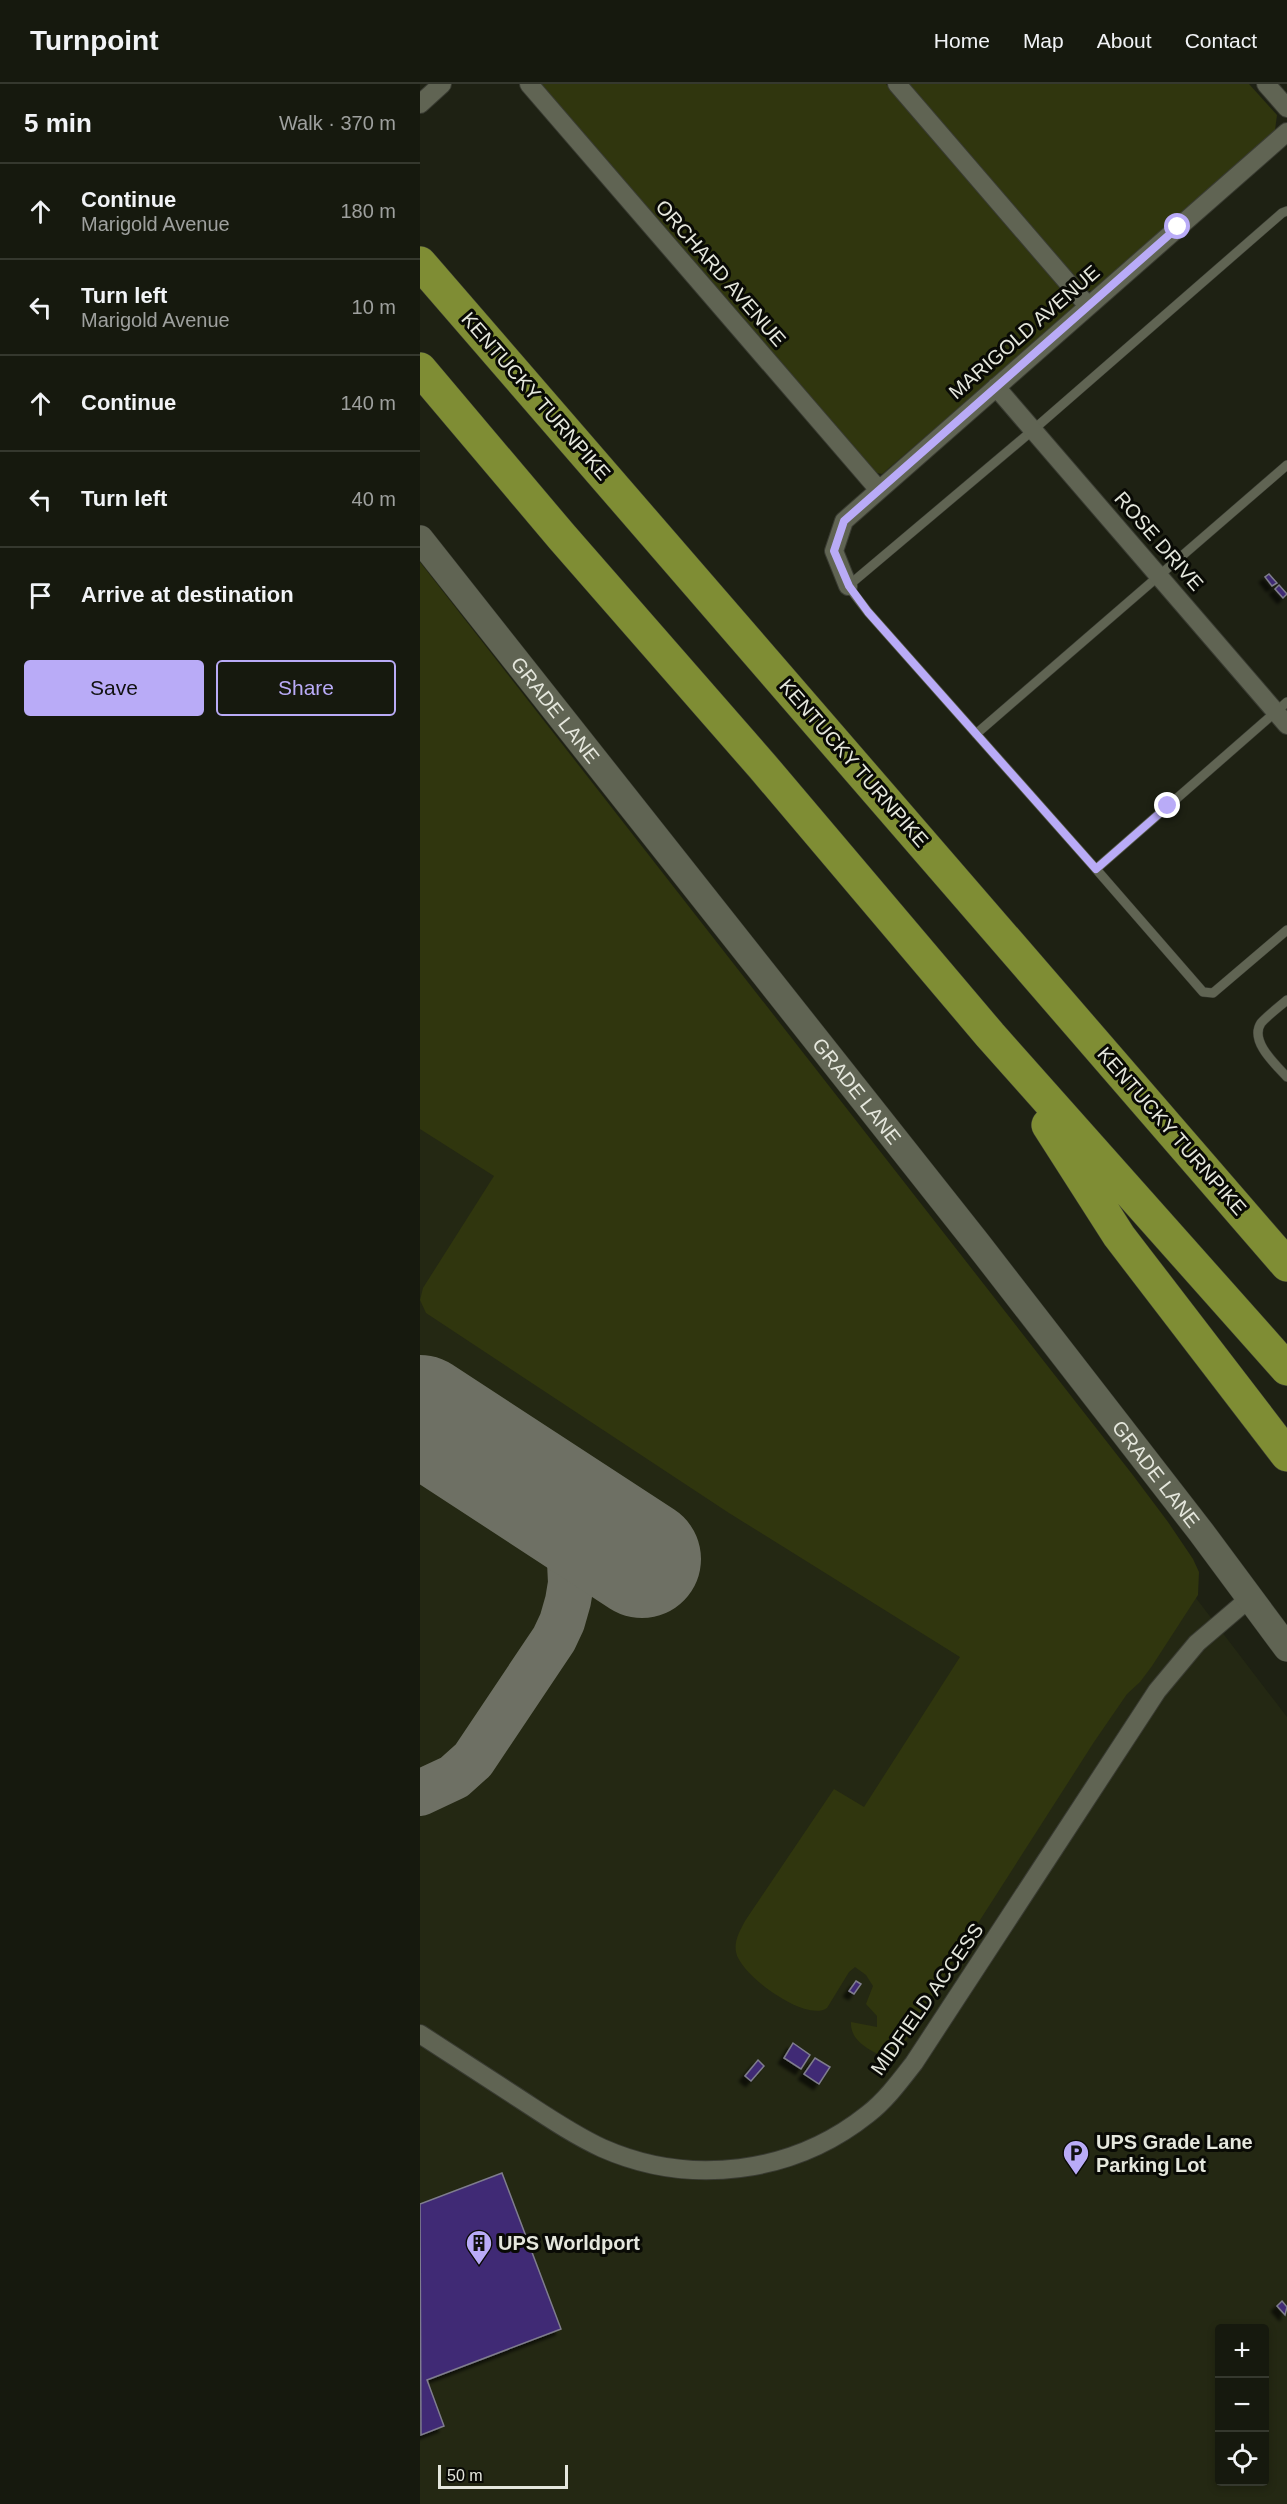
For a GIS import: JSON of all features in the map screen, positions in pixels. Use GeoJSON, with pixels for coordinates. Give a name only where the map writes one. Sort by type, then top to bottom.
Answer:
{"type":"FeatureCollection","features":[{"type":"Feature","properties":{"kind":"highway","name":"KENTUCKY TURNPIKE"},"geometry":{"type":"LineString","coordinates":[[420,263],[1287,1265]]}},
{"type":"Feature","properties":{"kind":"highway"},"geometry":{"type":"LineString","coordinates":[[420,369],[562,537],[764,767],[990,1035],[1287,1369]]}},
{"type":"Feature","properties":{"kind":"highway"},"geometry":{"type":"LineString","coordinates":[[990,1035],[1119,1236],[1287,1455]]}},
{"type":"Feature","properties":{"kind":"main road","name":"GRADE LANE"},"geometry":{"type":"LineString","coordinates":[[420,539],[977,1243],[1251,1597],[1287,1648]]}},
{"type":"Feature","properties":{"kind":"street"},"geometry":{"type":"LineString","coordinates":[[420,104],[442,84]]}},
{"type":"Feature","properties":{"kind":"street","name":"ORCHARD AVENUE"},"geometry":{"type":"LineString","coordinates":[[529,84],[879,490]]}},
{"type":"Feature","properties":{"kind":"street"},"geometry":{"type":"LineString","coordinates":[[897,84],[1088,306]]}},
{"type":"Feature","properties":{"kind":"street"},"geometry":{"type":"LineString","coordinates":[[1266,84],[1287,108]]}},
{"type":"Feature","properties":{"kind":"street","name":"MARIGOLD AVENUE"},"geometry":{"type":"LineString","coordinates":[[849,586],[834,551],[844,521],[1287,132]]}},
{"type":"Feature","properties":{"kind":"street","name":"ROSE DRIVE"},"geometry":{"type":"LineString","coordinates":[[996,387],[1158,576],[1283,713]]}},
{"type":"Feature","properties":{"kind":"street","name":"MIDFIELD ACCESS"},"geometry":{"type":"LineString","coordinates":[[420,2034],[562,2126],[601,2148],[630,2159],[684,2171],[726,2170],[783,2160],[814,2148],[846,2130],[870,2112],[908,2071],[991,1948],[1157,1691],[1197,1643],[1251,1597]]}},
{"type":"Feature","properties":{"kind":"lane"},"geometry":{"type":"LineString","coordinates":[[1287,211],[849,586],[868,612],[1203,992],[1213,993],[1287,930]]}},
{"type":"Feature","properties":{"kind":"lane"},"geometry":{"type":"LineString","coordinates":[[976,734],[1287,465]]}},
{"type":"Feature","properties":{"kind":"lane"},"geometry":{"type":"LineString","coordinates":[[1096,869],[1283,713]]}},
{"type":"Feature","properties":{"kind":"lane"},"geometry":{"type":"LineString","coordinates":[[1287,1000],[1260,1024],[1258,1033],[1266,1054],[1287,1077]]}},
{"type":"Feature","properties":{"kind":"shaded area"},"geometry":{"type":"Polygon","coordinates":[[[420,583],[1287,1717],[1287,2504],[420,2504],[420,583]]]}},
{"type":"Feature","properties":{"kind":"green space"},"geometry":{"type":"Polygon","coordinates":[[[535,84],[886,84],[1071,299],[1075,308],[882,474],[872,472],[535,84]]]}},
{"type":"Feature","properties":{"kind":"green space"},"geometry":{"type":"Polygon","coordinates":[[[905,84],[1249,84],[1277,115],[1275,130],[1095,290],[1088,291],[1082,288],[905,84]]]}},
{"type":"Feature","properties":{"kind":"green space"},"geometry":{"type":"Polygon","coordinates":[[[420,562],[1132,1474],[1168,1522],[1199,1572],[1198,1595],[1152,1666],[1127,1694],[1094,1742],[939,1984],[900,2051],[889,2060],[858,2041],[852,2029],[851,2022],[877,2027],[877,2016],[866,2004],[873,1986],[866,1975],[855,1967],[849,1972],[827,2008],[817,2011],[804,2009],[775,1994],[749,1973],[740,1962],[736,1944],[745,1921],[834,1789],[864,1807],[960,1657],[729,1513],[426,1313],[420,1300],[423,1288],[494,1176],[420,1129],[420,562]]]}},
{"type":"Feature","properties":{"kind":"building"},"geometry":{"type":"Polygon","coordinates":[[[1269,574],[1277,583],[1272,586],[1265,577],[1269,574]]]}},
{"type":"Feature","properties":{"kind":"building"},"geometry":{"type":"Polygon","coordinates":[[[1279,585],[1287,594],[1283,598],[1275,589],[1279,585]]]}},
{"type":"Feature","properties":{"kind":"building"},"geometry":{"type":"Polygon","coordinates":[[[856,1981],[861,1984],[854,1994],[849,1991],[856,1981]]]}},
{"type":"Feature","properties":{"kind":"building"},"geometry":{"type":"Polygon","coordinates":[[[793,2043],[810,2055],[801,2069],[784,2058],[793,2043]]]}},
{"type":"Feature","properties":{"kind":"building"},"geometry":{"type":"Polygon","coordinates":[[[815,2058],[830,2067],[819,2084],[804,2074],[815,2058]]]}},
{"type":"Feature","properties":{"kind":"building"},"geometry":{"type":"Polygon","coordinates":[[[758,2060],[764,2066],[751,2081],[745,2076],[758,2060]]]}},
{"type":"Feature","properties":{"kind":"building","name":"UPS Worldport"},"geometry":{"type":"Polygon","coordinates":[[[502,2173],[561,2329],[427,2380],[444,2426],[421,2435],[420,2204],[502,2173]]]}},
{"type":"Feature","properties":{"kind":"building"},"geometry":{"type":"Polygon","coordinates":[[[1282,2301],[1287,2307],[1285,2315],[1277,2306],[1282,2301]]]}},
{"type":"Feature","properties":{"kind":"taxiway"},"geometry":{"type":"LineString","coordinates":[[420,1793],[454,1777],[473,1760],[554,1639],[562,1622],[571,1583],[570,1562],[564,1540],[555,1519],[522,1481]]}},
{"type":"Feature","properties":{"kind":"runway"},"geometry":{"type":"LineString","coordinates":[[420,1414],[642,1559]]}},
{"type":"Feature","properties":{"kind":"place","name":"UPS Grade Lane Parking Lot"},"geometry":{"type":"Point","coordinates":[1076,2176]}},
{"type":"Feature","properties":{"kind":"place","name":"UPS Worldport"},"geometry":{"type":"Point","coordinates":[479,2266]}},
{"type":"Feature","properties":{"kind":"route"},"geometry":{"type":"LineString","coordinates":[[1168,806],[1096,869],[868,612],[849,586],[834,551],[844,521],[1178,227]]}}]}
